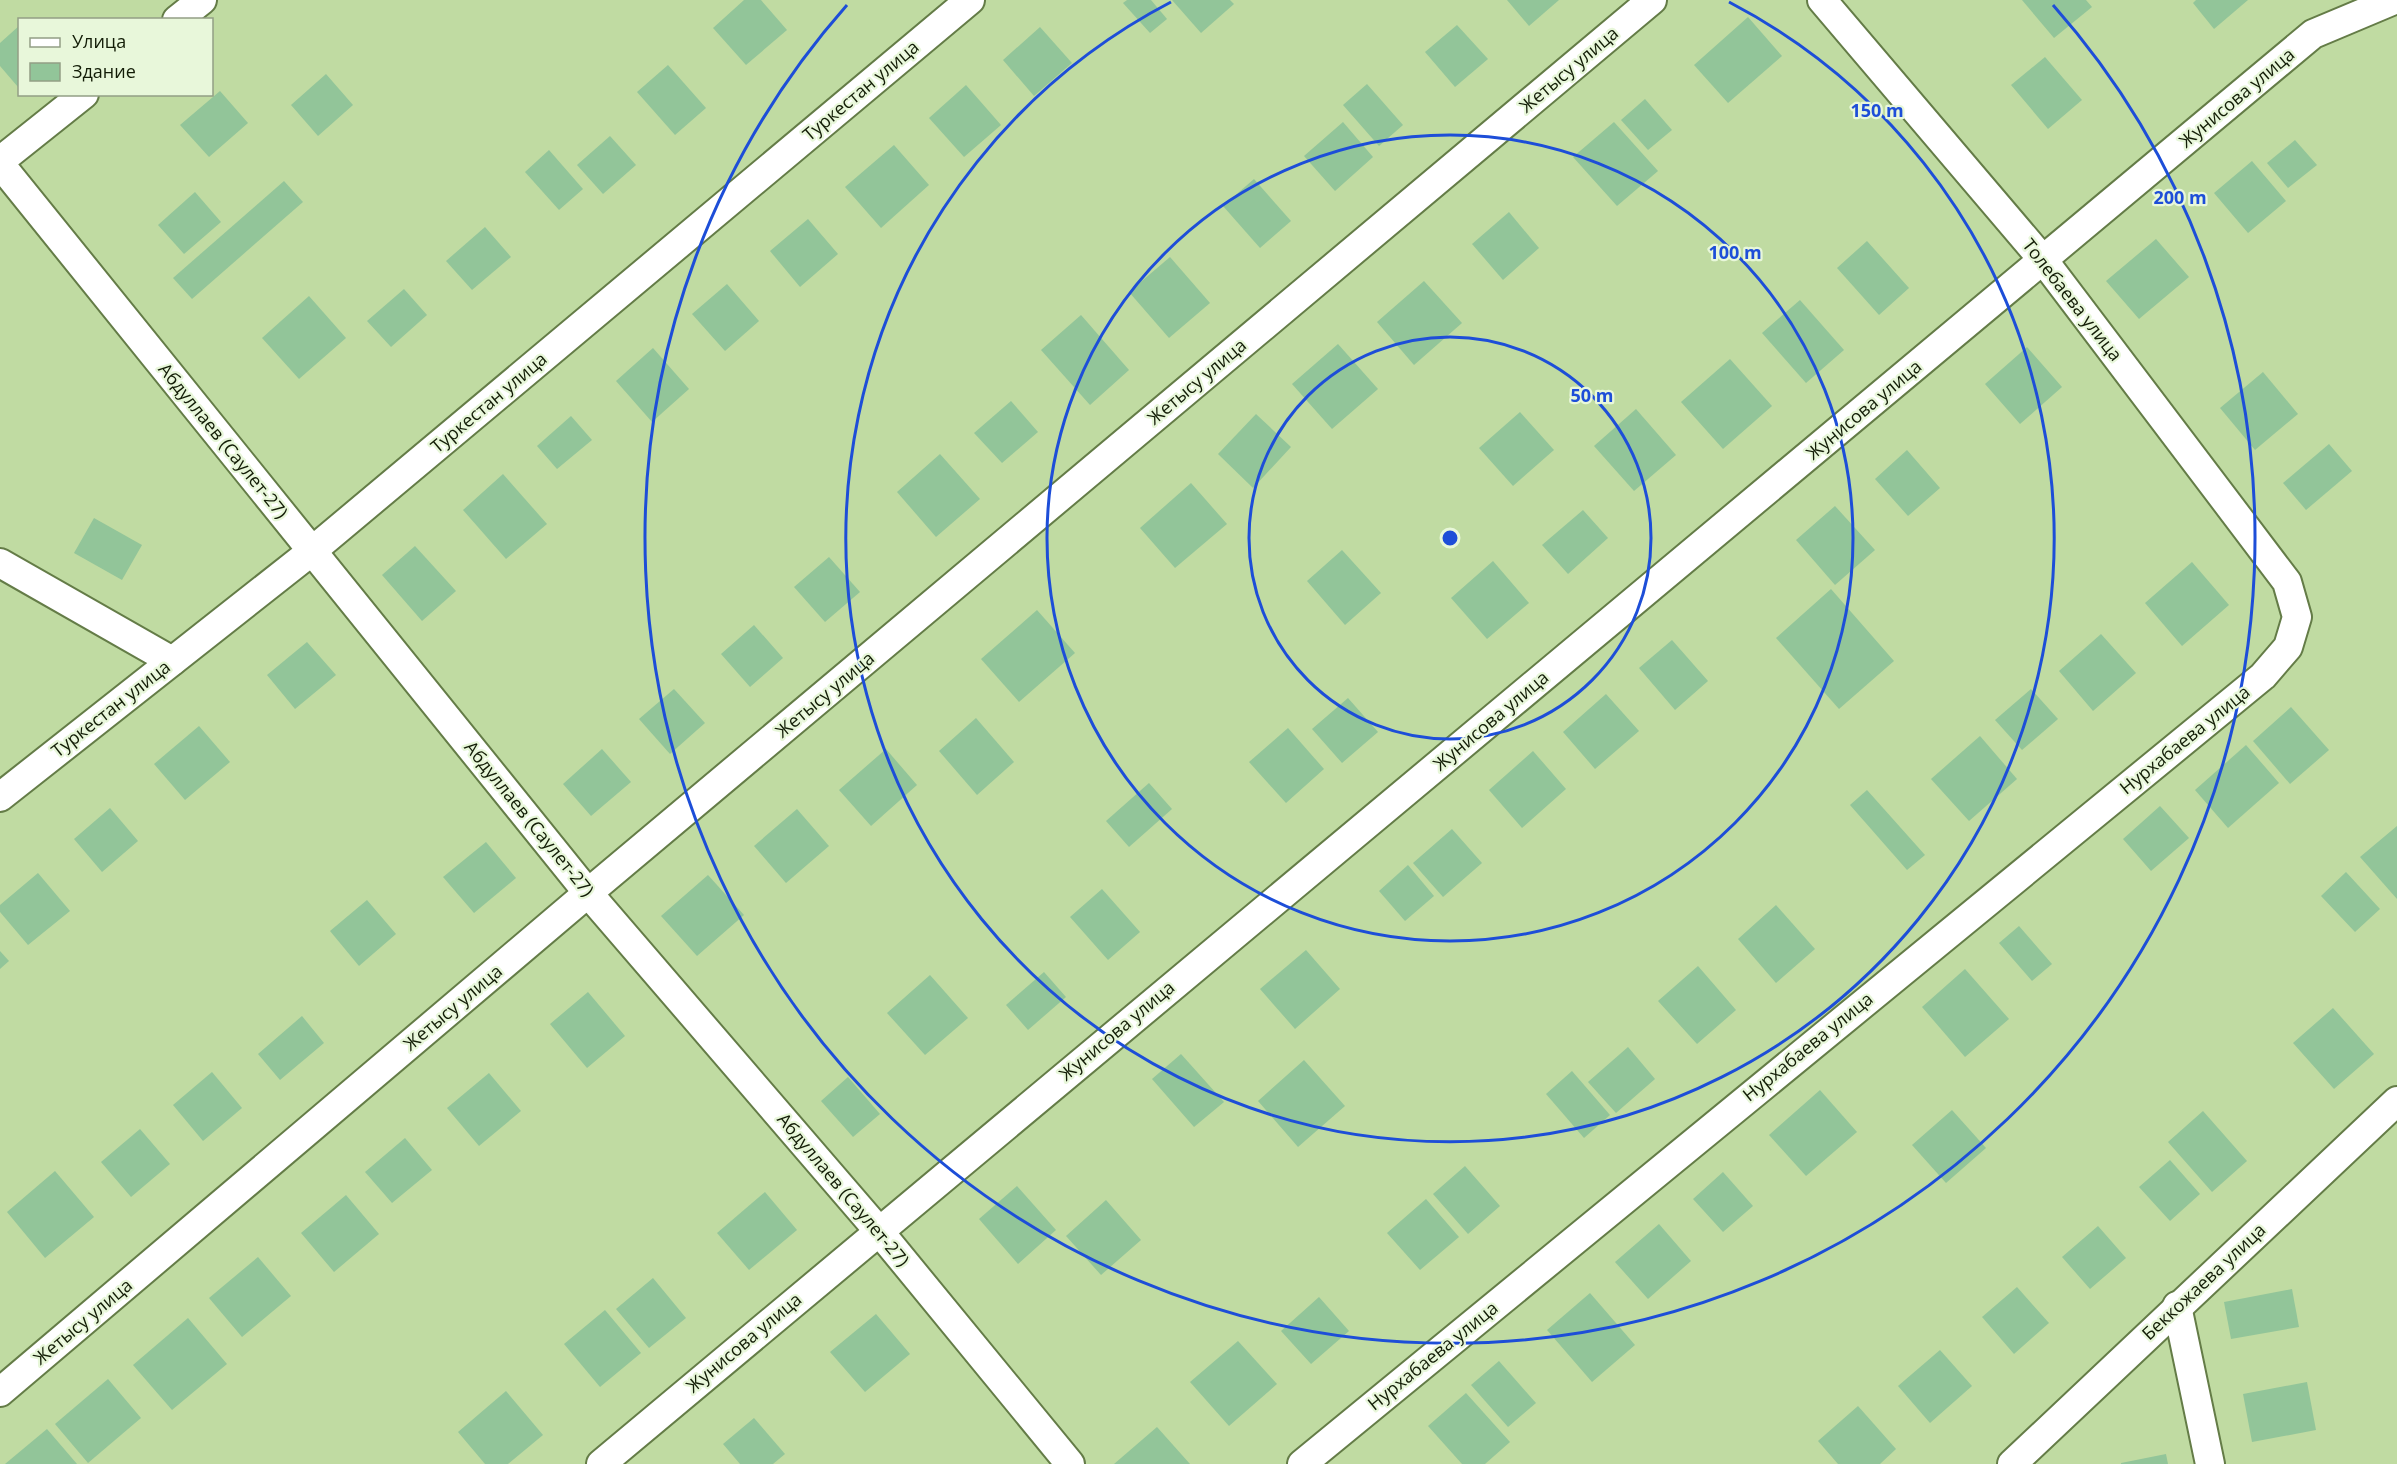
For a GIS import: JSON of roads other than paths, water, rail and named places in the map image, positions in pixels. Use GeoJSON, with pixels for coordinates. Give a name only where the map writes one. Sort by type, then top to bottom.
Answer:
{"type":"FeatureCollection","features":[{"type":"Feature","properties":{"kind":"street"},"geometry":{"type":"LineString","coordinates":[[180,18],[202,0]]}},
{"type":"Feature","properties":{"kind":"street","name":"Туркестан улица"},"geometry":{"type":"LineString","coordinates":[[0,797],[312,551],[970,0]]}},
{"type":"Feature","properties":{"kind":"street","name":"Жетысу улица"},"geometry":{"type":"LineString","coordinates":[[0,1392],[588,893],[1652,0]]}},
{"type":"Feature","properties":{"kind":"street","name":"Толебаева улица"},"geometry":{"type":"LineString","coordinates":[[1822,0],[2044,261],[2287,582],[2297,617]]}},
{"type":"Feature","properties":{"kind":"street","name":"Жунисова улица"},"geometry":{"type":"LineString","coordinates":[[601,1464],[878,1230],[2044,261],[2313,34],[2396,1]]}},
{"type":"Feature","properties":{"kind":"street"},"geometry":{"type":"LineString","coordinates":[[0,163],[82,96]]}},
{"type":"Feature","properties":{"kind":"street","name":"Абдуллаев (Саулет-27)"},"geometry":{"type":"LineString","coordinates":[[0,163],[588,893],[878,1230],[1070,1464]]}},
{"type":"Feature","properties":{"kind":"street"},"geometry":{"type":"LineString","coordinates":[[0,563],[172,661]]}},
{"type":"Feature","properties":{"kind":"street","name":"Нурхабаева улица"},"geometry":{"type":"LineString","coordinates":[[1302,1464],[2263,676],[2288,647],[2297,617]]}},
{"type":"Feature","properties":{"kind":"street","name":"Беккожаева улица"},"geometry":{"type":"LineString","coordinates":[[2012,1464],[2176,1306],[2397,1101]]}},
{"type":"Feature","properties":{"kind":"street"},"geometry":{"type":"LineString","coordinates":[[2176,1306],[2210,1464]]}}]}
